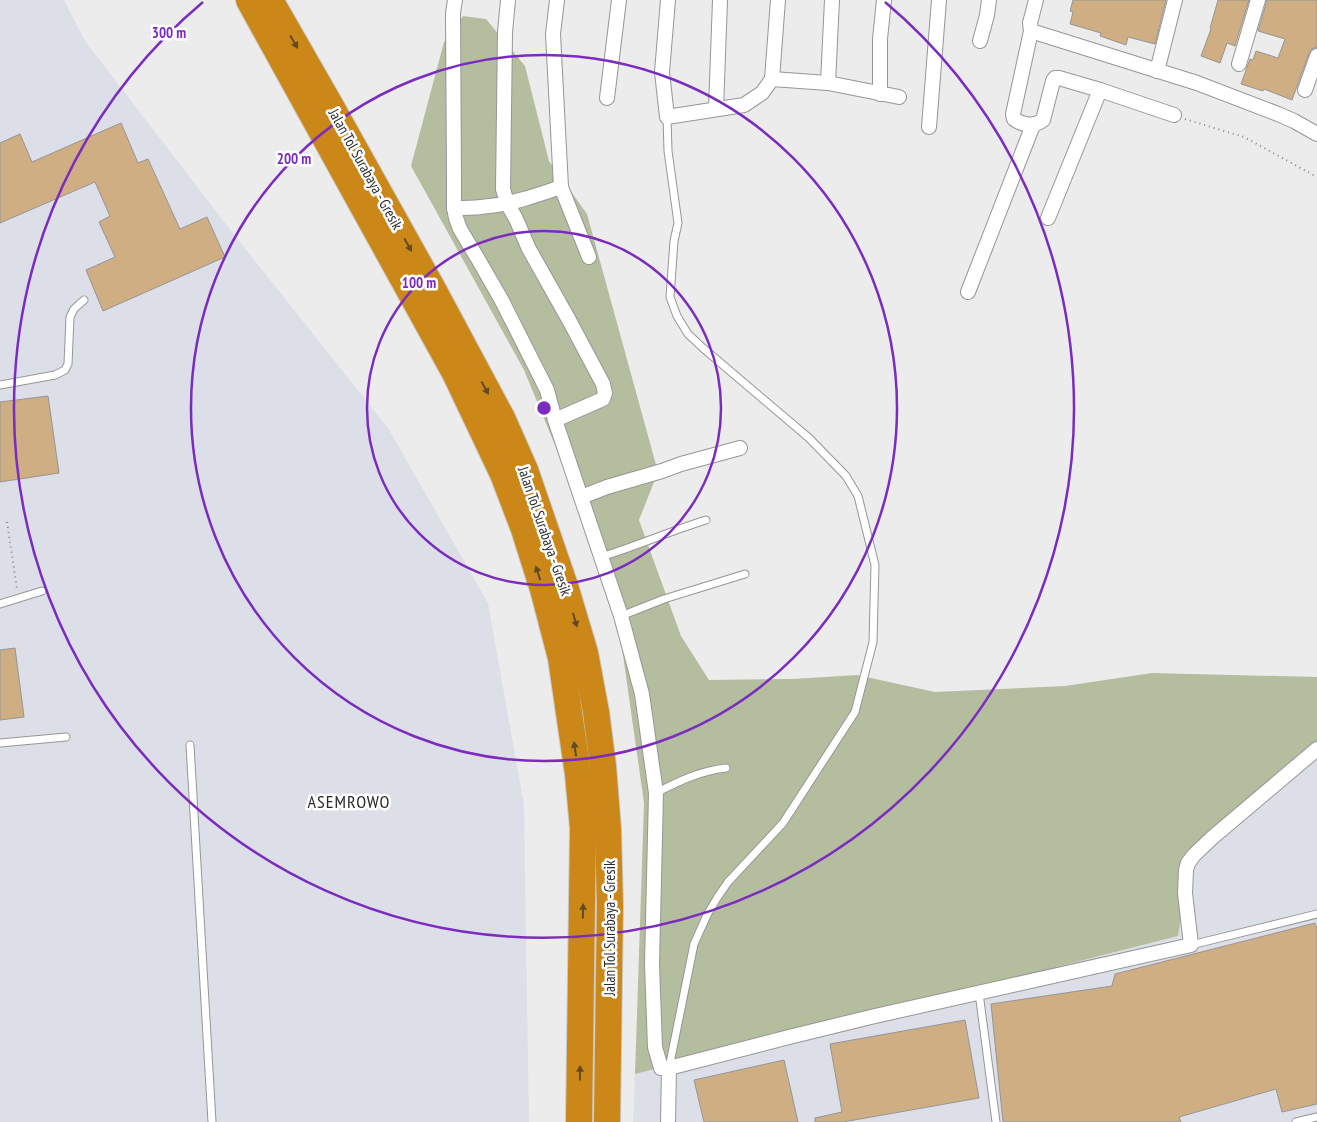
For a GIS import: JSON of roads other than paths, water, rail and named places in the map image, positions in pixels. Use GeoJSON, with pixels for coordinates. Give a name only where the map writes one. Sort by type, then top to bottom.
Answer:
{"type":"FeatureCollection","features":[{"type":"Feature","properties":{"kind":"highway","name":"Jalan Tol Surabaya - Gresik"},"geometry":{"type":"LineString","coordinates":[[249,0],[455,373],[503,474],[524,529],[543,589],[561,658],[578,774],[583,828],[579,1122]]}},
{"type":"Feature","properties":{"kind":"highway","name":"Jalan Tol Surabaya - Gresik"},"geometry":{"type":"LineString","coordinates":[[270,0],[330,103],[425,274],[502,418],[525,470],[566,586],[585,653],[596,712],[608,829],[610,906],[607,1122]]}},
{"type":"Feature","properties":{"kind":"street"},"geometry":{"type":"LineString","coordinates":[[455,0],[454,208],[460,229],[496,291],[547,390],[555,420],[621,616],[642,694],[656,793],[652,964],[654,1047],[661,1068],[669,1068],[874,1016],[1191,945],[1185,893],[1188,863],[1213,838],[1317,749]]}},
{"type":"Feature","properties":{"kind":"street"},"geometry":{"type":"LineString","coordinates":[[508,0],[505,32],[502,189],[529,249],[570,320],[603,384],[605,393],[603,399],[555,420]]}},
{"type":"Feature","properties":{"kind":"street"},"geometry":{"type":"LineString","coordinates":[[557,0],[553,34],[561,187],[589,257]]}},
{"type":"Feature","properties":{"kind":"street"},"geometry":{"type":"LineString","coordinates":[[606,98],[619,0]]}},
{"type":"Feature","properties":{"kind":"street"},"geometry":{"type":"LineString","coordinates":[[668,0],[662,72],[666,100],[666,117],[744,105],[762,93],[772,79],[778,0]]}},
{"type":"Feature","properties":{"kind":"street"},"geometry":{"type":"LineString","coordinates":[[716,109],[720,0]]}},
{"type":"Feature","properties":{"kind":"street"},"geometry":{"type":"LineString","coordinates":[[828,82],[832,0]]}},
{"type":"Feature","properties":{"kind":"street"},"geometry":{"type":"LineString","coordinates":[[880,94],[880,38],[884,0]]}},
{"type":"Feature","properties":{"kind":"street"},"geometry":{"type":"LineString","coordinates":[[929,127],[939,0]]}},
{"type":"Feature","properties":{"kind":"street"},"geometry":{"type":"LineString","coordinates":[[980,41],[989,0]]}},
{"type":"Feature","properties":{"kind":"street"},"geometry":{"type":"LineString","coordinates":[[1036,0],[1013,114],[1014,119],[1018,122],[1033,125],[1039,124],[1043,120],[1053,81],[1056,78],[1100,90],[1174,115]]}},
{"type":"Feature","properties":{"kind":"street"},"geometry":{"type":"LineString","coordinates":[[1157,70],[1175,0]]}},
{"type":"Feature","properties":{"kind":"street"},"geometry":{"type":"LineString","coordinates":[[1239,64],[1258,0]]}},
{"type":"Feature","properties":{"kind":"street"},"geometry":{"type":"LineString","coordinates":[[1031,31],[1198,83],[1278,114],[1317,134]]}},
{"type":"Feature","properties":{"kind":"street"},"geometry":{"type":"LineString","coordinates":[[1304,90],[1317,56]]}},
{"type":"Feature","properties":{"kind":"street"},"geometry":{"type":"LineString","coordinates":[[772,79],[828,82],[898,97]]}},
{"type":"Feature","properties":{"kind":"street"},"geometry":{"type":"LineString","coordinates":[[1048,218],[1100,90]]}},
{"type":"Feature","properties":{"kind":"street"},"geometry":{"type":"LineString","coordinates":[[968,292],[1033,125]]}},
{"type":"Feature","properties":{"kind":"street"},"geometry":{"type":"LineString","coordinates":[[454,208],[482,207],[507,203],[561,187]]}},
{"type":"Feature","properties":{"kind":"street"},"geometry":{"type":"LineString","coordinates":[[581,497],[681,464],[740,448]]}},
{"type":"Feature","properties":{"kind":"street"},"geometry":{"type":"LineString","coordinates":[[668,1122],[669,1068]]}},
{"type":"Feature","properties":{"kind":"lane"},"geometry":{"type":"LineString","coordinates":[[666,117],[668,151],[678,223],[674,241],[670,297],[677,316],[688,334],[809,438],[846,476],[858,496],[875,564],[873,642],[854,712],[783,823],[728,882],[707,915],[694,944],[669,1068]]}},
{"type":"Feature","properties":{"kind":"lane"},"geometry":{"type":"LineString","coordinates":[[0,385],[51,376],[65,370],[68,364],[70,317],[74,309],[84,300]]}},
{"type":"Feature","properties":{"kind":"lane"},"geometry":{"type":"LineString","coordinates":[[601,557],[706,520]]}},
{"type":"Feature","properties":{"kind":"lane"},"geometry":{"type":"LineString","coordinates":[[621,616],[664,599],[745,574]]}},
{"type":"Feature","properties":{"kind":"lane"},"geometry":{"type":"LineString","coordinates":[[0,604],[42,591]]}},
{"type":"Feature","properties":{"kind":"lane"},"geometry":{"type":"LineString","coordinates":[[0,743],[66,737]]}},
{"type":"Feature","properties":{"kind":"lane"},"geometry":{"type":"LineString","coordinates":[[190,745],[212,1122]]}},
{"type":"Feature","properties":{"kind":"lane"},"geometry":{"type":"LineString","coordinates":[[656,793],[700,773],[726,768]]}},
{"type":"Feature","properties":{"kind":"lane"},"geometry":{"type":"LineString","coordinates":[[1191,945],[1317,914]]}},
{"type":"Feature","properties":{"kind":"lane"},"geometry":{"type":"LineString","coordinates":[[979,993],[996,1122]]}},
{"type":"Feature","properties":{"kind":"lane"},"geometry":{"type":"LineString","coordinates":[[1296,1122],[1317,1117]]}},
{"type":"Feature","properties":{"kind":"district","name":"ASEMROWO"},"geometry":{"type":"Point","coordinates":[349,801]}}]}
